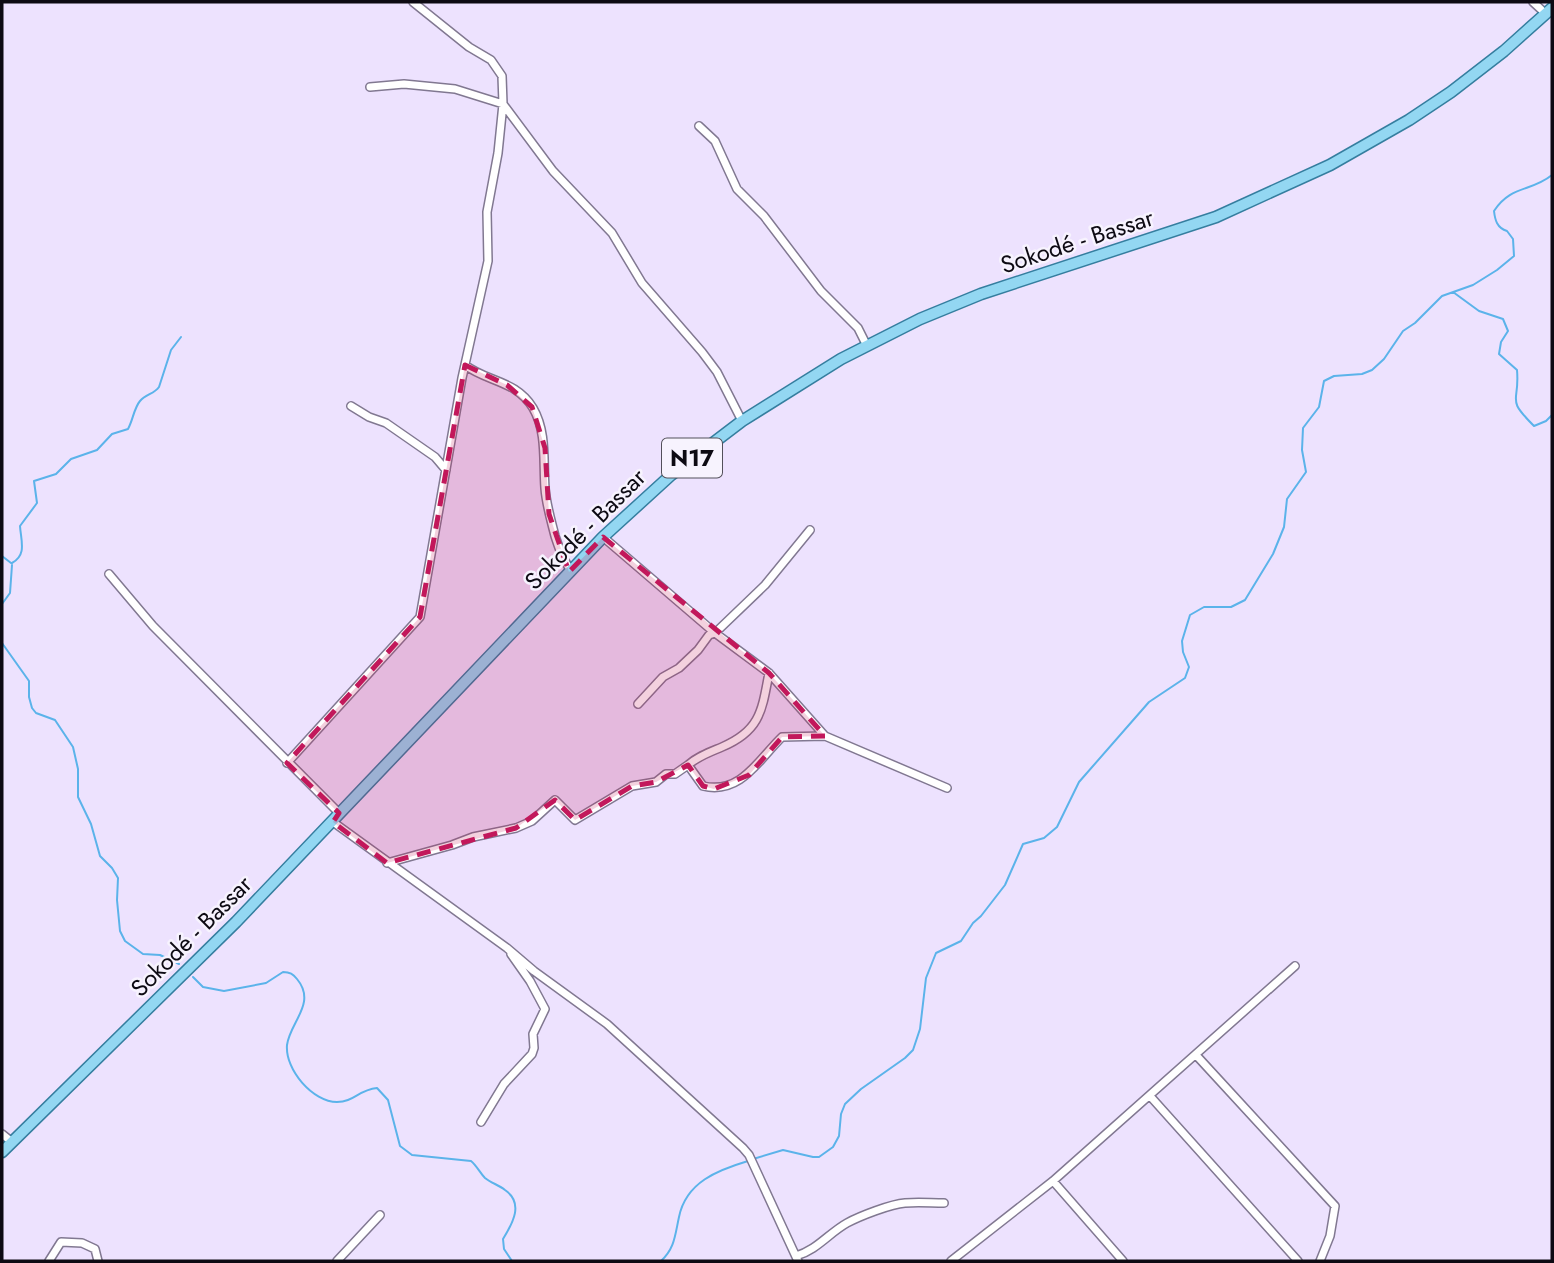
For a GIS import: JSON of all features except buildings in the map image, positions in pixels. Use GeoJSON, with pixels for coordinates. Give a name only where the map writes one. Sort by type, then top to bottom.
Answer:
{"type":"FeatureCollection","features":[{"type":"Feature","properties":{"kind":"main road","name":"Sokodé - Bassar"},"geometry":{"type":"LineString","coordinates":[[2,1152],[111,1047],[336,818],[603,537],[671,475],[742,421],[867,346],[953,305],[1216,217],[1318,172],[1409,120],[1451,92],[1549,11]]}},
{"type":"Feature","properties":{"kind":"street"},"geometry":{"type":"LineString","coordinates":[[287,763],[419,617],[465,365],[488,261],[487,212],[498,153],[503,104],[502,76],[491,60],[469,47],[413,2]]}},
{"type":"Feature","properties":{"kind":"street"},"geometry":{"type":"LineString","coordinates":[[1534,2],[1549,11]]}},
{"type":"Feature","properties":{"kind":"street"},"geometry":{"type":"LineString","coordinates":[[370,87],[404,84],[454,89],[503,104],[553,171],[612,233],[642,283],[702,352],[717,372],[742,421]]}},
{"type":"Feature","properties":{"kind":"street"},"geometry":{"type":"LineString","coordinates":[[699,126],[715,141],[737,189],[764,216],[791,255],[821,291],[858,328],[867,346]]}},
{"type":"Feature","properties":{"kind":"street"},"geometry":{"type":"LineString","coordinates":[[465,365],[507,385],[532,407],[545,448],[545,489],[549,514],[565,562],[571,570]]}},
{"type":"Feature","properties":{"kind":"street"},"geometry":{"type":"LineString","coordinates":[[351,406],[386,423],[435,457],[446,470]]}},
{"type":"Feature","properties":{"kind":"street"},"geometry":{"type":"LineString","coordinates":[[638,704],[663,677],[679,668],[709,635],[715,633],[765,585],[810,530]]}},
{"type":"Feature","properties":{"kind":"street"},"geometry":{"type":"LineString","coordinates":[[603,537],[715,633],[769,673],[825,736]]}},
{"type":"Feature","properties":{"kind":"street"},"geometry":{"type":"LineString","coordinates":[[109,574],[153,626],[287,763],[336,818],[387,863],[607,1024],[664,1079],[731,1136],[749,1155],[797,1259],[847,1223],[873,1213],[902,1203],[944,1203]]}},
{"type":"Feature","properties":{"kind":"street"},"geometry":{"type":"LineString","coordinates":[[387,863],[472,837],[516,828],[533,821],[555,800],[575,820],[632,786],[656,782],[666,774],[675,774],[695,759],[741,739],[762,713],[769,673]]}},
{"type":"Feature","properties":{"kind":"street"},"geometry":{"type":"LineString","coordinates":[[688,765],[703,786],[714,789],[749,775],[765,753],[782,737],[825,736],[947,788]]}},
{"type":"Feature","properties":{"kind":"street"},"geometry":{"type":"LineString","coordinates":[[481,1122],[504,1084],[532,1054],[533,1034],[545,1009],[509,950]]}},
{"type":"Feature","properties":{"kind":"street"},"geometry":{"type":"LineString","coordinates":[[951,1261],[1053,1181],[1295,966]]}},
{"type":"Feature","properties":{"kind":"street"},"geometry":{"type":"LineString","coordinates":[[1196,1055],[1335,1206],[1330,1236],[1320,1261]]}},
{"type":"Feature","properties":{"kind":"street"},"geometry":{"type":"LineString","coordinates":[[1150,1096],[1298,1261]]}},
{"type":"Feature","properties":{"kind":"street"},"geometry":{"type":"LineString","coordinates":[[2,1134],[12,1142]]}},
{"type":"Feature","properties":{"kind":"street"},"geometry":{"type":"LineString","coordinates":[[1053,1181],[1123,1261]]}},
{"type":"Feature","properties":{"kind":"street"},"geometry":{"type":"LineString","coordinates":[[337,1261],[380,1215]]}},
{"type":"Feature","properties":{"kind":"street"},"geometry":{"type":"LineString","coordinates":[[49,1261],[61,1242],[82,1243],[94,1249],[98,1261]]}},
{"type":"Feature","properties":{"kind":"highlighted area"},"geometry":{"type":"Polygon","coordinates":[[[465,365],[507,385],[532,407],[545,448],[549,514],[569,572],[603,537],[769,673],[825,736],[782,737],[749,775],[714,789],[703,786],[688,765],[656,782],[632,786],[575,820],[555,800],[516,828],[387,863],[333,822],[339,813],[287,763],[420,617],[465,365]]]}},
{"type":"Feature","properties":{"kind":"waterway"},"geometry":{"type":"LineString","coordinates":[[753,1159],[783,1150],[819,1157],[833,1147],[839,1136],[845,1104],[913,1050],[920,1029],[926,978],[936,953],[961,941],[1005,885],[1023,844],[1044,838],[1057,827],[1079,782],[1149,702],[1185,678],[1189,667],[1182,641],[1190,615],[1204,607],[1231,607],[1245,600],[1273,554],[1284,527],[1287,499],[1306,472],[1302,450],[1303,428],[1319,407],[1324,381],[1334,376],[1362,374],[1372,370],[1384,359],[1403,331],[1442,296],[1473,285],[1514,256],[1513,239],[1499,226],[1494,211],[1507,197],[1552,175]]}},
{"type":"Feature","properties":{"kind":"waterway"},"geometry":{"type":"LineString","coordinates":[[1453,292],[1479,311],[1503,319],[1508,331],[1501,342],[1499,354],[1517,370],[1517,405],[1534,426],[1552,415]]}},
{"type":"Feature","properties":{"kind":"waterway"},"geometry":{"type":"LineString","coordinates":[[12,563],[21,552],[20,526],[37,503],[34,481],[56,474],[71,459],[97,450],[112,434],[128,429],[140,401],[159,387],[171,350],[181,337]]}},
{"type":"Feature","properties":{"kind":"waterway"},"geometry":{"type":"LineString","coordinates":[[2,556],[11,563]]}},
{"type":"Feature","properties":{"kind":"waterway"},"geometry":{"type":"LineString","coordinates":[[2,604],[10,593],[12,565]]}},
{"type":"Feature","properties":{"kind":"waterway"},"geometry":{"type":"LineString","coordinates":[[2,643],[29,681],[32,708],[36,713],[55,720],[73,747],[78,769],[78,797],[91,824],[100,856],[118,878],[120,931],[125,941],[143,954],[160,955],[179,964]]}},
{"type":"Feature","properties":{"kind":"waterway"},"geometry":{"type":"LineString","coordinates":[[193,977],[203,987],[224,991],[266,983],[283,972],[294,976],[304,996],[301,1012],[287,1045],[291,1064],[302,1083],[319,1097],[337,1102],[377,1088],[388,1100],[400,1146],[412,1155],[471,1161],[485,1178],[505,1190],[514,1201],[513,1220],[503,1239],[504,1249],[512,1261]]}},
{"type":"Feature","properties":{"kind":"waterway"},"geometry":{"type":"LineString","coordinates":[[661,1261],[672,1246],[683,1205],[696,1186],[715,1173],[748,1161]]}},
{"type":"Feature","properties":{"kind":"waterway"},"geometry":{"type":"LineString","coordinates":[[583,1261],[594,1261]]}}]}
